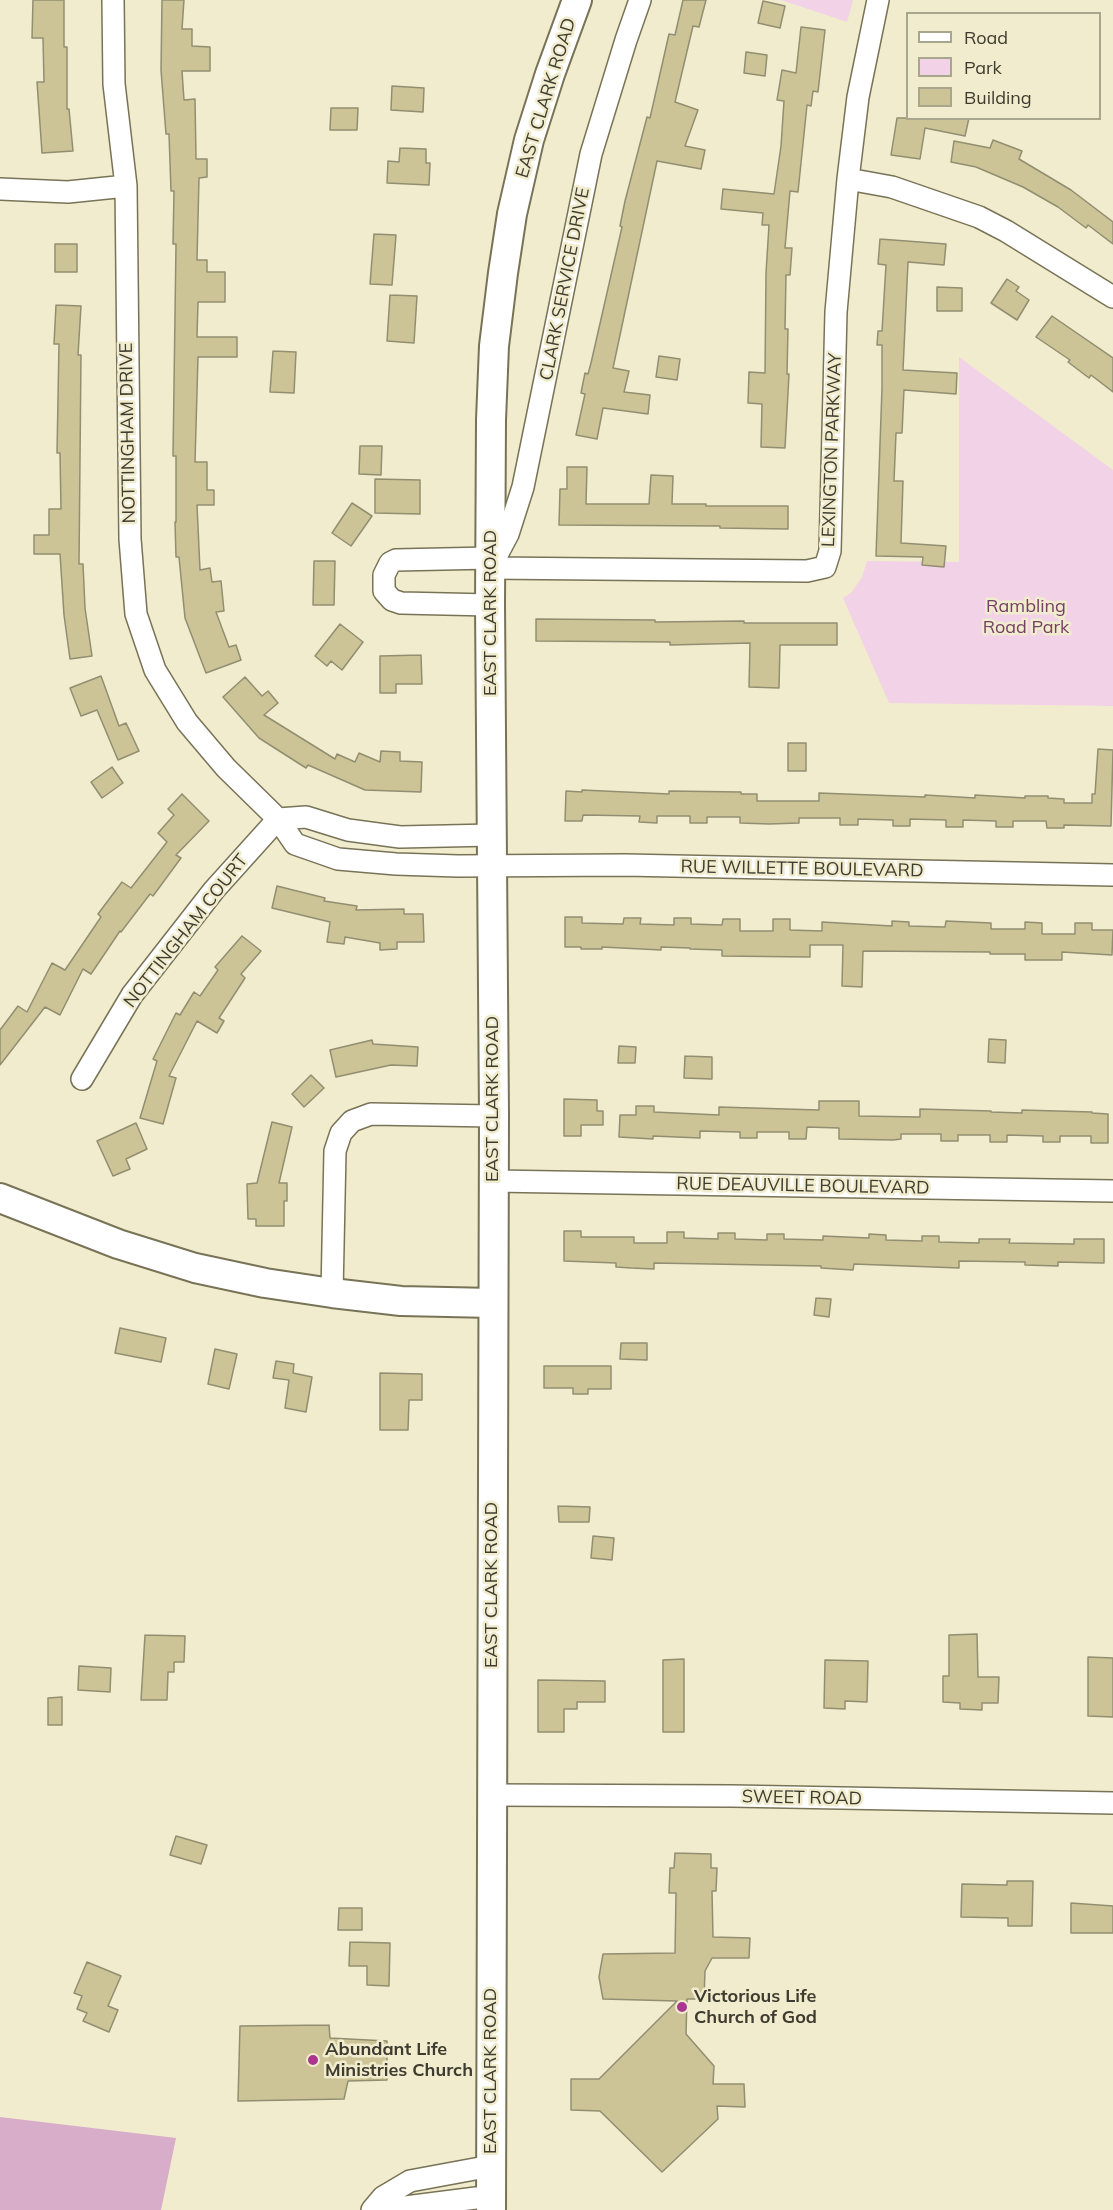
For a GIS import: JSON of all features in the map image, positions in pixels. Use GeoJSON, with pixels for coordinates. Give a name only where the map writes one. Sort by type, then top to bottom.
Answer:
{"type":"FeatureCollection","features":[{"type":"Feature","properties":{"kind":"main road","name":"EAST CLARK ROAD"},"geometry":{"type":"LineString","coordinates":[[491,2204],[494,1116],[491,420],[494,346],[502,273],[512,214],[529,140],[577,0]]}},
{"type":"Feature","properties":{"kind":"main road"},"geometry":{"type":"LineString","coordinates":[[0,1198],[118,1244],[195,1268],[265,1283],[401,1301],[493,1303]]}},
{"type":"Feature","properties":{"kind":"street","name":"NOTTINGHAM DRIVE"},"geometry":{"type":"LineString","coordinates":[[112,0],[114,84],[126,186],[130,539],[136,614],[155,670],[187,722],[226,768],[278,819],[295,844],[338,859],[396,864],[492,866]]}},
{"type":"Feature","properties":{"kind":"street","name":"CLARK SERVICE DRIVE"},"geometry":{"type":"LineString","coordinates":[[490,563],[508,534],[523,487],[591,154],[640,0]]}},
{"type":"Feature","properties":{"kind":"street","name":"LEXINGTON PARKWAY"},"geometry":{"type":"LineString","coordinates":[[490,563],[807,571],[825,567],[830,551],[836,312],[848,179],[858,98],[878,0]]}},
{"type":"Feature","properties":{"kind":"street"},"geometry":{"type":"LineString","coordinates":[[848,179],[892,187],[978,217],[1016,237],[1113,297]]}},
{"type":"Feature","properties":{"kind":"street"},"geometry":{"type":"LineString","coordinates":[[0,189],[68,192],[126,186]]}},
{"type":"Feature","properties":{"kind":"street"},"geometry":{"type":"LineString","coordinates":[[490,563],[396,560],[390,563],[384,575],[384,591],[392,600],[401,603],[490,605]]}},
{"type":"Feature","properties":{"kind":"street"},"geometry":{"type":"LineString","coordinates":[[278,819],[306,817],[348,830],[400,837],[492,835]]}},
{"type":"Feature","properties":{"kind":"street","name":"NOTTINGHAM COURT"},"geometry":{"type":"LineString","coordinates":[[82,1079],[132,995],[214,890],[278,819]]}},
{"type":"Feature","properties":{"kind":"street","name":"RUE WILLETTE BOULEVARD"},"geometry":{"type":"LineString","coordinates":[[492,866],[625,865],[1113,875]]}},
{"type":"Feature","properties":{"kind":"street"},"geometry":{"type":"LineString","coordinates":[[332,1293],[335,1151],[341,1133],[352,1121],[371,1114],[494,1116]]}},
{"type":"Feature","properties":{"kind":"street","name":"RUE DEAUVILLE BOULEVARD"},"geometry":{"type":"LineString","coordinates":[[493,1181],[1113,1191]]}},
{"type":"Feature","properties":{"kind":"street","name":"SWEET ROAD"},"geometry":{"type":"LineString","coordinates":[[491,1795],[721,1796],[1113,1803]]}},
{"type":"Feature","properties":{"kind":"street"},"geometry":{"type":"LineString","coordinates":[[372,2210],[383,2197],[410,2181],[491,2166]]}},
{"type":"Feature","properties":{"kind":"street"},"geometry":{"type":"LineString","coordinates":[[382,2210],[476,2198],[491,2204]]}},
{"type":"Feature","properties":{"kind":"green space"},"geometry":{"type":"Polygon","coordinates":[[[781,0],[853,0],[847,22],[781,0]]]}},
{"type":"Feature","properties":{"kind":"green space","name":"Rambling Road Park"},"geometry":{"type":"Polygon","coordinates":[[[959,357],[1113,470],[1113,706],[889,703],[843,598],[851,593],[862,577],[867,561],[959,562],[959,357]]]}},
{"type":"Feature","properties":{"kind":"shaded area"},"geometry":{"type":"Polygon","coordinates":[[[0,2117],[176,2138],[161,2210],[0,2210],[0,2117]]]}},
{"type":"Feature","properties":{"kind":"building"},"geometry":{"type":"Polygon","coordinates":[[[33,0],[64,0],[67,109],[69,109],[73,151],[42,153],[37,82],[44,82],[43,38],[32,38],[33,0]]]}},
{"type":"Feature","properties":{"kind":"building"},"geometry":{"type":"Polygon","coordinates":[[[162,0],[184,0],[182,29],[192,29],[192,46],[210,47],[210,71],[182,71],[184,100],[195,99],[196,159],[207,159],[207,177],[199,178],[197,260],[207,260],[207,272],[225,272],[225,302],[198,302],[197,337],[237,337],[237,357],[198,357],[195,462],[207,462],[207,490],[214,490],[214,505],[197,505],[200,570],[210,568],[212,582],[221,581],[224,611],[216,612],[229,647],[236,645],[241,660],[206,673],[185,618],[179,557],[176,557],[176,456],[173,456],[176,244],[173,244],[174,191],[171,191],[169,134],[166,134],[161,70],[162,0]]]}},
{"type":"Feature","properties":{"kind":"building"},"geometry":{"type":"Polygon","coordinates":[[[683,0],[706,0],[699,27],[693,26],[675,102],[698,110],[685,146],[705,150],[701,169],[657,161],[613,368],[629,371],[624,392],[650,395],[648,414],[603,408],[597,439],[576,435],[585,394],[581,393],[585,373],[588,374],[591,363],[622,227],[620,226],[625,201],[647,117],[650,118],[669,34],[675,35],[683,0]]]}},
{"type":"Feature","properties":{"kind":"building"},"geometry":{"type":"Polygon","coordinates":[[[763,1],[785,6],[780,28],[758,23],[763,1]]]}},
{"type":"Feature","properties":{"kind":"building"},"geometry":{"type":"Polygon","coordinates":[[[801,27],[825,30],[818,92],[813,91],[811,106],[807,105],[798,192],[790,191],[785,248],[792,248],[790,275],[786,275],[785,329],[788,329],[787,374],[789,374],[785,448],[761,447],[762,404],[748,403],[749,372],[765,373],[769,225],[762,225],[763,213],[721,209],[723,189],[774,194],[781,146],[784,101],[777,100],[782,70],[796,73],[801,27]]]}},
{"type":"Feature","properties":{"kind":"building"},"geometry":{"type":"Polygon","coordinates":[[[746,52],[767,55],[765,76],[744,73],[746,52]]]}},
{"type":"Feature","properties":{"kind":"building"},"geometry":{"type":"Polygon","coordinates":[[[392,86],[424,88],[423,112],[391,110],[392,86]]]}},
{"type":"Feature","properties":{"kind":"building"},"geometry":{"type":"Polygon","coordinates":[[[331,108],[358,108],[357,130],[330,130],[331,108]]]}},
{"type":"Feature","properties":{"kind":"building"},"geometry":{"type":"Polygon","coordinates":[[[897,118],[969,120],[965,136],[925,128],[920,159],[891,155],[897,118]]]}},
{"type":"Feature","properties":{"kind":"building"},"geometry":{"type":"Polygon","coordinates":[[[993,140],[1022,151],[1019,159],[1071,190],[1113,222],[1113,244],[1088,225],[1086,228],[1058,207],[1023,187],[976,167],[951,162],[954,141],[990,148],[993,140]]]}},
{"type":"Feature","properties":{"kind":"building"},"geometry":{"type":"Polygon","coordinates":[[[400,148],[426,149],[426,163],[430,163],[429,185],[387,183],[388,161],[399,162],[400,148]]]}},
{"type":"Feature","properties":{"kind":"building"},"geometry":{"type":"Polygon","coordinates":[[[374,234],[396,235],[392,285],[370,284],[374,234]]]}},
{"type":"Feature","properties":{"kind":"building"},"geometry":{"type":"Polygon","coordinates":[[[880,239],[946,244],[944,265],[908,262],[903,370],[957,373],[956,394],[904,390],[902,433],[896,433],[894,481],[903,481],[901,543],[946,546],[944,567],[922,565],[923,557],[876,556],[882,388],[882,345],[877,345],[878,331],[882,331],[886,265],[878,264],[880,239]]]}},
{"type":"Feature","properties":{"kind":"building"},"geometry":{"type":"Polygon","coordinates":[[[55,244],[77,244],[77,272],[55,272],[55,244]]]}},
{"type":"Feature","properties":{"kind":"building"},"geometry":{"type":"Polygon","coordinates":[[[1007,279],[1019,287],[1016,291],[1029,300],[1017,320],[991,303],[1007,279]]]}},
{"type":"Feature","properties":{"kind":"building"},"geometry":{"type":"Polygon","coordinates":[[[937,287],[962,288],[962,311],[937,311],[937,287]]]}},
{"type":"Feature","properties":{"kind":"building"},"geometry":{"type":"Polygon","coordinates":[[[390,295],[417,296],[414,343],[387,341],[390,295]]]}},
{"type":"Feature","properties":{"kind":"building"},"geometry":{"type":"Polygon","coordinates":[[[56,305],[81,306],[78,355],[81,355],[79,564],[83,564],[85,608],[92,656],[70,659],[64,615],[60,554],[34,554],[34,535],[49,535],[49,509],[61,509],[60,453],[57,453],[59,344],[54,344],[56,305]]]}},
{"type":"Feature","properties":{"kind":"building"},"geometry":{"type":"Polygon","coordinates":[[[1052,316],[1113,358],[1113,392],[1091,375],[1089,378],[1068,362],[1070,360],[1036,337],[1052,316]]]}},
{"type":"Feature","properties":{"kind":"building"},"geometry":{"type":"Polygon","coordinates":[[[273,351],[296,352],[294,393],[270,392],[273,351]]]}},
{"type":"Feature","properties":{"kind":"building"},"geometry":{"type":"Polygon","coordinates":[[[659,356],[680,359],[677,380],[656,377],[659,356]]]}},
{"type":"Feature","properties":{"kind":"building"},"geometry":{"type":"Polygon","coordinates":[[[360,446],[382,446],[381,475],[359,474],[360,446]]]}},
{"type":"Feature","properties":{"kind":"building"},"geometry":{"type":"Polygon","coordinates":[[[567,467],[587,467],[586,504],[649,504],[651,475],[673,476],[672,504],[788,506],[788,529],[720,528],[720,526],[559,525],[560,489],[567,489],[567,467]]]}},
{"type":"Feature","properties":{"kind":"building"},"geometry":{"type":"Polygon","coordinates":[[[375,479],[420,480],[420,514],[375,513],[375,479]]]}},
{"type":"Feature","properties":{"kind":"building"},"geometry":{"type":"Polygon","coordinates":[[[352,503],[372,516],[351,546],[332,533],[352,503]]]}},
{"type":"Feature","properties":{"kind":"building"},"geometry":{"type":"Polygon","coordinates":[[[314,561],[335,561],[334,605],[313,605],[314,561]]]}},
{"type":"Feature","properties":{"kind":"building"},"geometry":{"type":"Polygon","coordinates":[[[536,619],[837,623],[837,645],[780,645],[779,688],[749,687],[750,643],[670,645],[670,642],[536,641],[536,619]]]}},
{"type":"Feature","properties":{"kind":"building"},"geometry":{"type":"Polygon","coordinates":[[[340,624],[363,642],[342,670],[331,661],[327,666],[315,656],[340,624]]]}},
{"type":"Feature","properties":{"kind":"building"},"geometry":{"type":"Polygon","coordinates":[[[421,655],[422,684],[396,684],[396,693],[380,693],[380,656],[421,655]]]}},
{"type":"Feature","properties":{"kind":"building"},"geometry":{"type":"Polygon","coordinates":[[[101,676],[119,726],[126,723],[139,751],[118,760],[97,710],[81,716],[70,688],[101,676]]]}},
{"type":"Feature","properties":{"kind":"building"},"geometry":{"type":"Polygon","coordinates":[[[245,677],[262,696],[268,691],[278,703],[264,715],[335,759],[337,754],[355,762],[359,753],[380,762],[381,751],[400,752],[400,761],[422,762],[421,792],[365,790],[308,765],[306,768],[259,738],[223,697],[245,677]]]}},
{"type":"Feature","properties":{"kind":"building"},"geometry":{"type":"Polygon","coordinates":[[[788,743],[806,743],[806,771],[788,771],[788,743]]]}},
{"type":"Feature","properties":{"kind":"building"},"geometry":{"type":"Polygon","coordinates":[[[1098,749],[1113,750],[1111,826],[1064,825],[1064,828],[1047,828],[1046,821],[1013,821],[1013,827],[996,827],[996,821],[963,820],[963,827],[946,827],[946,820],[910,819],[910,826],[893,826],[893,820],[858,819],[858,825],[840,825],[840,818],[799,818],[799,823],[769,824],[740,823],[740,817],[707,817],[707,823],[690,823],[690,816],[657,816],[657,823],[639,822],[640,816],[583,815],[582,821],[565,821],[566,791],[582,792],[582,790],[669,794],[669,791],[741,792],[741,794],[757,794],[757,801],[819,801],[819,793],[975,798],[975,795],[1025,798],[1025,796],[1048,796],[1048,798],[1064,799],[1064,803],[1092,803],[1092,794],[1095,794],[1098,749]]]}},
{"type":"Feature","properties":{"kind":"building"},"geometry":{"type":"Polygon","coordinates":[[[112,767],[123,783],[102,798],[91,782],[112,767]]]}},
{"type":"Feature","properties":{"kind":"building"},"geometry":{"type":"Polygon","coordinates":[[[182,794],[209,821],[176,855],[181,858],[153,896],[150,894],[120,931],[91,974],[83,969],[60,1015],[45,1007],[0,1065],[0,1030],[18,1006],[27,1012],[52,963],[65,970],[101,917],[98,914],[122,882],[131,888],[167,842],[158,833],[174,815],[168,809],[182,794]]]}},
{"type":"Feature","properties":{"kind":"building"},"geometry":{"type":"Polygon","coordinates":[[[277,886],[325,898],[324,901],[357,906],[356,910],[404,909],[404,914],[423,914],[424,942],[397,942],[397,949],[380,950],[380,943],[345,937],[344,944],[327,942],[330,922],[272,908],[277,886]]]}},
{"type":"Feature","properties":{"kind":"building"},"geometry":{"type":"Polygon","coordinates":[[[565,917],[582,917],[582,923],[623,924],[624,918],[641,918],[640,924],[674,925],[674,918],[691,918],[691,924],[722,925],[723,919],[740,919],[740,931],[773,931],[773,919],[790,919],[790,930],[822,931],[822,922],[892,926],[892,921],[909,922],[909,926],[945,927],[946,921],[991,923],[991,929],[1025,929],[1025,922],[1042,923],[1042,934],[1075,934],[1075,923],[1092,923],[1092,930],[1113,930],[1112,955],[1062,952],[1062,960],[1025,960],[1025,954],[990,954],[990,952],[863,951],[862,987],[842,986],[843,945],[810,945],[810,957],[722,956],[722,950],[690,948],[661,947],[661,950],[602,947],[602,949],[581,949],[581,947],[565,947],[565,917]]]}},
{"type":"Feature","properties":{"kind":"building"},"geometry":{"type":"Polygon","coordinates":[[[242,936],[261,951],[241,974],[245,978],[219,1018],[224,1021],[217,1033],[197,1021],[169,1076],[176,1078],[163,1124],[140,1118],[157,1061],[153,1059],[176,1013],[180,1015],[194,992],[200,996],[218,970],[215,967],[242,936]]]}},
{"type":"Feature","properties":{"kind":"building"},"geometry":{"type":"Polygon","coordinates":[[[989,1039],[1006,1040],[1005,1063],[988,1062],[989,1039]]]}},
{"type":"Feature","properties":{"kind":"building"},"geometry":{"type":"Polygon","coordinates":[[[372,1040],[373,1044],[418,1047],[417,1066],[391,1065],[336,1077],[330,1050],[372,1040]]]}},
{"type":"Feature","properties":{"kind":"building"},"geometry":{"type":"Polygon","coordinates":[[[619,1046],[636,1047],[635,1063],[618,1063],[619,1046]]]}},
{"type":"Feature","properties":{"kind":"building"},"geometry":{"type":"Polygon","coordinates":[[[685,1056],[712,1057],[712,1079],[684,1078],[685,1056]]]}},
{"type":"Feature","properties":{"kind":"building"},"geometry":{"type":"Polygon","coordinates":[[[311,1075],[324,1088],[304,1107],[292,1094],[311,1075]]]}},
{"type":"Feature","properties":{"kind":"building"},"geometry":{"type":"Polygon","coordinates":[[[564,1099],[597,1100],[597,1111],[603,1111],[603,1125],[581,1125],[581,1136],[564,1136],[564,1099]]]}},
{"type":"Feature","properties":{"kind":"building"},"geometry":{"type":"Polygon","coordinates":[[[819,1101],[859,1101],[859,1116],[920,1117],[920,1109],[1108,1114],[1108,1143],[1091,1143],[1091,1136],[1060,1136],[1060,1142],[1043,1142],[1043,1136],[1007,1135],[1007,1142],[990,1142],[990,1135],[958,1135],[958,1141],[941,1141],[941,1134],[901,1134],[901,1139],[893,1140],[839,1139],[839,1128],[807,1127],[806,1139],[789,1139],[789,1132],[757,1132],[757,1138],[740,1138],[740,1132],[700,1131],[700,1138],[619,1137],[620,1115],[636,1115],[636,1106],[654,1106],[654,1112],[719,1115],[719,1107],[819,1110],[819,1101]]]}},
{"type":"Feature","properties":{"kind":"building"},"geometry":{"type":"Polygon","coordinates":[[[272,1122],[292,1127],[279,1183],[287,1183],[284,1226],[256,1226],[256,1219],[248,1219],[247,1184],[257,1183],[272,1122]]]}},
{"type":"Feature","properties":{"kind":"building"},"geometry":{"type":"Polygon","coordinates":[[[136,1123],[147,1149],[126,1159],[130,1169],[113,1176],[97,1141],[136,1123]]]}},
{"type":"Feature","properties":{"kind":"building"},"geometry":{"type":"Polygon","coordinates":[[[564,1231],[581,1231],[581,1237],[634,1237],[634,1243],[667,1243],[667,1232],[684,1232],[684,1238],[718,1239],[718,1233],[735,1233],[735,1239],[767,1240],[767,1234],[784,1234],[784,1239],[823,1240],[823,1236],[869,1238],[869,1234],[886,1235],[886,1240],[922,1241],[922,1236],[939,1236],[939,1242],[979,1243],[979,1239],[1010,1239],[1009,1243],[1074,1244],[1074,1239],[1104,1239],[1104,1263],[1058,1262],[1058,1266],[1025,1265],[1025,1262],[959,1261],[959,1268],[854,1264],[853,1270],[821,1268],[821,1266],[654,1263],[654,1269],[631,1268],[616,1267],[616,1263],[564,1261],[564,1231]]]}},
{"type":"Feature","properties":{"kind":"building"},"geometry":{"type":"Polygon","coordinates":[[[816,1298],[831,1299],[829,1317],[814,1315],[816,1298]]]}},
{"type":"Feature","properties":{"kind":"building"},"geometry":{"type":"Polygon","coordinates":[[[120,1328],[166,1338],[161,1362],[115,1353],[120,1328]]]}},
{"type":"Feature","properties":{"kind":"building"},"geometry":{"type":"Polygon","coordinates":[[[621,1343],[647,1343],[647,1360],[620,1359],[621,1343]]]}},
{"type":"Feature","properties":{"kind":"building"},"geometry":{"type":"Polygon","coordinates":[[[215,1349],[237,1354],[229,1389],[208,1384],[215,1349]]]}},
{"type":"Feature","properties":{"kind":"building"},"geometry":{"type":"Polygon","coordinates":[[[276,1361],[294,1364],[293,1373],[312,1377],[306,1412],[285,1408],[289,1380],[273,1378],[276,1361]]]}},
{"type":"Feature","properties":{"kind":"building"},"geometry":{"type":"Polygon","coordinates":[[[544,1366],[611,1366],[611,1389],[588,1389],[588,1394],[573,1394],[573,1388],[544,1388],[544,1366]]]}},
{"type":"Feature","properties":{"kind":"building"},"geometry":{"type":"Polygon","coordinates":[[[380,1373],[422,1374],[422,1400],[409,1400],[408,1430],[380,1430],[380,1373]]]}},
{"type":"Feature","properties":{"kind":"building"},"geometry":{"type":"Polygon","coordinates":[[[558,1506],[590,1507],[589,1522],[559,1522],[558,1506]]]}},
{"type":"Feature","properties":{"kind":"building"},"geometry":{"type":"Polygon","coordinates":[[[593,1536],[614,1538],[612,1560],[591,1558],[593,1536]]]}},
{"type":"Feature","properties":{"kind":"building"},"geometry":{"type":"Polygon","coordinates":[[[977,1634],[978,1677],[999,1677],[998,1703],[982,1703],[982,1710],[960,1709],[960,1703],[943,1702],[943,1676],[949,1676],[949,1635],[977,1634]]]}},
{"type":"Feature","properties":{"kind":"building"},"geometry":{"type":"Polygon","coordinates":[[[145,1635],[185,1636],[184,1662],[174,1662],[174,1672],[168,1672],[167,1700],[141,1700],[145,1635]]]}},
{"type":"Feature","properties":{"kind":"building"},"geometry":{"type":"Polygon","coordinates":[[[1088,1657],[1113,1658],[1113,1717],[1088,1716],[1088,1657]]]}},
{"type":"Feature","properties":{"kind":"building"},"geometry":{"type":"Polygon","coordinates":[[[684,1659],[684,1732],[663,1732],[663,1660],[684,1659]]]}},
{"type":"Feature","properties":{"kind":"building"},"geometry":{"type":"Polygon","coordinates":[[[825,1660],[868,1661],[867,1702],[845,1701],[845,1709],[824,1708],[825,1660]]]}},
{"type":"Feature","properties":{"kind":"building"},"geometry":{"type":"Polygon","coordinates":[[[79,1666],[111,1668],[110,1692],[78,1690],[79,1666]]]}},
{"type":"Feature","properties":{"kind":"building"},"geometry":{"type":"Polygon","coordinates":[[[538,1680],[605,1681],[605,1702],[577,1702],[577,1709],[564,1709],[564,1732],[538,1732],[538,1680]]]}},
{"type":"Feature","properties":{"kind":"building"},"geometry":{"type":"Polygon","coordinates":[[[62,1697],[62,1725],[48,1725],[48,1698],[62,1697]]]}},
{"type":"Feature","properties":{"kind":"building"},"geometry":{"type":"Polygon","coordinates":[[[176,1836],[207,1845],[201,1864],[170,1855],[176,1836]]]}},
{"type":"Feature","properties":{"kind":"building","name":"Victorious Life Church of God"},"geometry":{"type":"Polygon","coordinates":[[[675,1853],[711,1854],[711,1868],[717,1868],[716,1891],[712,1891],[713,1937],[750,1938],[749,1958],[712,1958],[705,1971],[704,1999],[687,1999],[686,2034],[714,2066],[713,2084],[744,2084],[745,2107],[717,2106],[718,2119],[662,2172],[600,2111],[571,2110],[571,2079],[599,2079],[677,2001],[603,1999],[599,1977],[603,1954],[675,1953],[676,1893],[669,1893],[670,1868],[674,1868],[675,1853]]]}},
{"type":"Feature","properties":{"kind":"building"},"geometry":{"type":"Polygon","coordinates":[[[1007,1881],[1033,1881],[1032,1926],[1008,1926],[1008,1918],[961,1917],[962,1884],[1007,1885],[1007,1881]]]}},
{"type":"Feature","properties":{"kind":"building"},"geometry":{"type":"Polygon","coordinates":[[[1071,1903],[1113,1906],[1113,1933],[1071,1933],[1071,1903]]]}},
{"type":"Feature","properties":{"kind":"building"},"geometry":{"type":"Polygon","coordinates":[[[339,1908],[362,1908],[362,1930],[338,1930],[339,1908]]]}},
{"type":"Feature","properties":{"kind":"building"},"geometry":{"type":"Polygon","coordinates":[[[350,1942],[390,1943],[389,1986],[367,1985],[367,1966],[349,1966],[350,1942]]]}},
{"type":"Feature","properties":{"kind":"building"},"geometry":{"type":"Polygon","coordinates":[[[87,1962],[121,1976],[108,2006],[118,2010],[109,2032],[83,2021],[87,2013],[77,2009],[82,1996],[74,1993],[87,1962]]]}},
{"type":"Feature","properties":{"kind":"building","name":"Abundant Life Ministries Church"},"geometry":{"type":"Polygon","coordinates":[[[329,2025],[330,2038],[387,2041],[387,2080],[348,2081],[344,2099],[238,2101],[240,2026],[329,2025]]]}},
{"type":"Feature","properties":{"kind":"place","name":"Victorious Life Church of God"},"geometry":{"type":"Point","coordinates":[682,2007]}},
{"type":"Feature","properties":{"kind":"place","name":"Abundant Life Ministries Church"},"geometry":{"type":"Point","coordinates":[313,2060]}}]}
